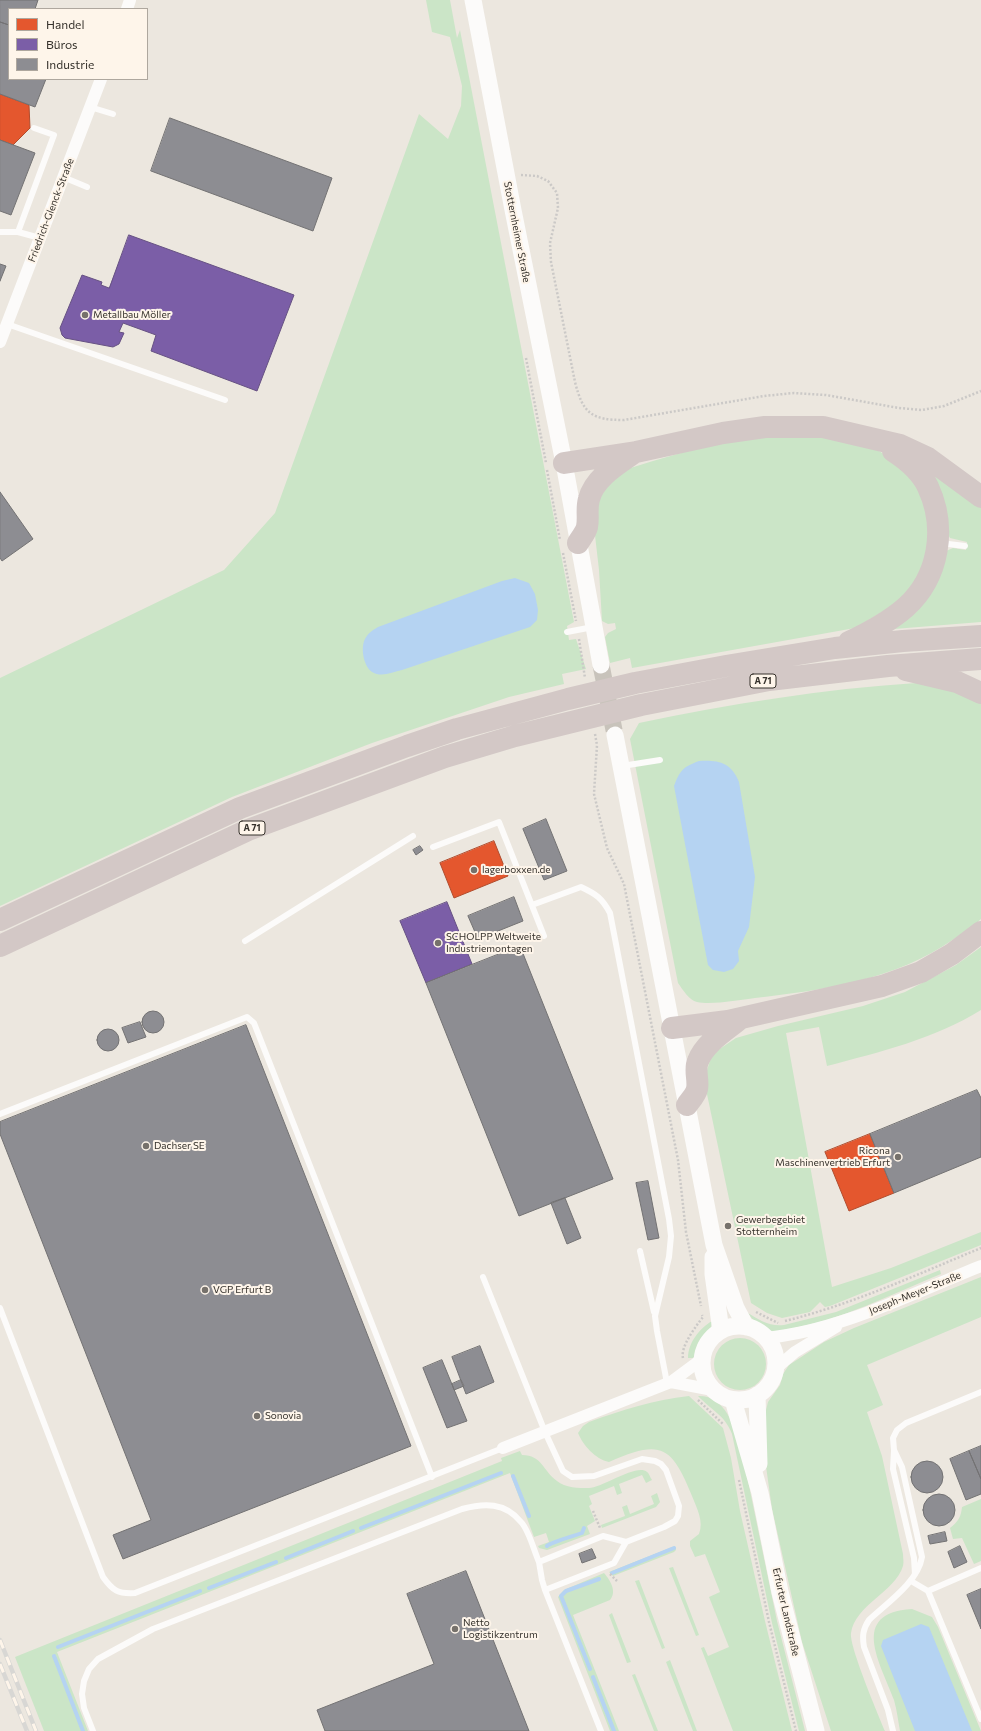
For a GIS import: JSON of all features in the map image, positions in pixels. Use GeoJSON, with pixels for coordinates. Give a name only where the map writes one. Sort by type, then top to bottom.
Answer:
{"type":"FeatureCollection","features":[{"type":"Feature","properties":{"kind":"highway"},"geometry":{"type":"LineString","coordinates":[[564,463],[636,452],[723,433],[765,427],[823,427],[900,444],[928,458],[981,497]]}},
{"type":"Feature","properties":{"kind":"highway"},"geometry":{"type":"LineString","coordinates":[[836,648],[871,631],[906,607],[920,591],[932,571],[939,542],[939,528],[936,509],[928,486],[915,469],[875,438]]}},
{"type":"Feature","properties":{"kind":"highway"},"geometry":{"type":"LineString","coordinates":[[578,543],[587,527],[589,497],[595,487],[608,471],[636,452]]}},
{"type":"Feature","properties":{"kind":"highway","name":"A 71"},"geometry":{"type":"LineString","coordinates":[[0,920],[240,808],[457,729],[568,699],[636,683],[726,666],[836,648],[903,641],[981,636]]}},
{"type":"Feature","properties":{"kind":"highway","name":"A 71"},"geometry":{"type":"LineString","coordinates":[[0,946],[248,830],[445,757],[515,736],[641,705],[769,680],[888,666],[981,659]]}},
{"type":"Feature","properties":{"kind":"highway"},"geometry":{"type":"LineString","coordinates":[[888,666],[957,682],[981,693]]}},
{"type":"Feature","properties":{"kind":"highway"},"geometry":{"type":"LineString","coordinates":[[672,1028],[742,1017],[882,986],[921,972],[952,954],[981,932]]}},
{"type":"Feature","properties":{"kind":"highway"},"geometry":{"type":"LineString","coordinates":[[687,1105],[697,1089],[697,1062],[702,1054],[710,1043],[742,1017]]}},
{"type":"Feature","properties":{"kind":"main road","name":"Stotternheimer Straße"},"geometry":{"type":"LineString","coordinates":[[473,0],[564,463],[601,665]]}},
{"type":"Feature","properties":{"kind":"main road"},"geometry":{"type":"LineString","coordinates":[[615,735],[714,1245],[736,1308],[746,1327]]}},
{"type":"Feature","properties":{"kind":"main road"},"geometry":{"type":"LineString","coordinates":[[714,1245],[713,1274],[721,1331]]}},
{"type":"Feature","properties":{"kind":"main road"},"geometry":{"type":"LineString","coordinates":[[738,1326],[746,1327],[756,1330],[766,1338],[774,1351],[775,1369],[772,1380],[766,1389],[757,1395],[745,1399],[733,1400],[722,1396],[713,1390],[704,1376],[702,1359],[705,1348],[712,1338],[721,1331],[738,1326]]}},
{"type":"Feature","properties":{"kind":"main road","name":"Erfurter Landstraße"},"geometry":{"type":"LineString","coordinates":[[757,1395],[760,1492]]}},
{"type":"Feature","properties":{"kind":"main road","name":"Erfurter Landstraße"},"geometry":{"type":"LineString","coordinates":[[733,1400],[760,1492],[780,1592],[816,1731]]}},
{"type":"Feature","properties":{"kind":"street","name":"Friedrich-Glenck-Straße"},"geometry":{"type":"LineString","coordinates":[[0,342],[101,80]]}},
{"type":"Feature","properties":{"kind":"street","name":"Joseph-Meyer-Straße"},"geometry":{"type":"LineString","coordinates":[[775,1369],[795,1352],[849,1320],[981,1266]]}},
{"type":"Feature","properties":{"kind":"street","name":"Joseph-Meyer-Straße"},"geometry":{"type":"LineString","coordinates":[[766,1338],[784,1336],[849,1320]]}},
{"type":"Feature","properties":{"kind":"street"},"geometry":{"type":"LineString","coordinates":[[503,1448],[669,1382],[702,1359]]}},
{"type":"Feature","properties":{"kind":"street"},"geometry":{"type":"LineString","coordinates":[[669,1382],[713,1390]]}},
{"type":"Feature","properties":{"kind":"lane"},"geometry":{"type":"LineString","coordinates":[[90,107],[113,114]]}},
{"type":"Feature","properties":{"kind":"lane"},"geometry":{"type":"LineString","coordinates":[[18,232],[54,135],[34,128]]}},
{"type":"Feature","properties":{"kind":"lane"},"geometry":{"type":"LineString","coordinates":[[64,177],[87,187]]}},
{"type":"Feature","properties":{"kind":"lane"},"geometry":{"type":"LineString","coordinates":[[0,232],[18,232],[40,238]]}},
{"type":"Feature","properties":{"kind":"lane"},"geometry":{"type":"LineString","coordinates":[[7,324],[226,400]]}},
{"type":"Feature","properties":{"kind":"lane"},"geometry":{"type":"LineString","coordinates":[[939,542],[965,546]]}},
{"type":"Feature","properties":{"kind":"lane"},"geometry":{"type":"LineString","coordinates":[[566,632],[594,627]]}},
{"type":"Feature","properties":{"kind":"lane"},"geometry":{"type":"LineString","coordinates":[[621,766],[660,760]]}},
{"type":"Feature","properties":{"kind":"lane"},"geometry":{"type":"LineString","coordinates":[[433,847],[500,822],[544,936]]}},
{"type":"Feature","properties":{"kind":"lane"},"geometry":{"type":"LineString","coordinates":[[245,941],[412,836]]}},
{"type":"Feature","properties":{"kind":"lane"},"geometry":{"type":"LineString","coordinates":[[532,905],[581,887],[594,893],[603,900],[610,913],[671,1236],[669,1257],[655,1316]]}},
{"type":"Feature","properties":{"kind":"lane"},"geometry":{"type":"LineString","coordinates":[[0,1114],[247,1017],[254,1023],[432,1477]]}},
{"type":"Feature","properties":{"kind":"lane"},"geometry":{"type":"LineString","coordinates":[[640,1251],[655,1316],[656,1331],[669,1382]]}},
{"type":"Feature","properties":{"kind":"lane"},"geometry":{"type":"LineString","coordinates":[[483,1277],[545,1432],[563,1471],[572,1477],[594,1476],[642,1459],[655,1461],[661,1464],[666,1470],[679,1506],[678,1516],[670,1525],[626,1542],[603,1536],[539,1562]]}},
{"type":"Feature","properties":{"kind":"lane"},"geometry":{"type":"LineString","coordinates":[[0,1308],[103,1577],[111,1588],[122,1594],[135,1593],[503,1448]]}},
{"type":"Feature","properties":{"kind":"lane"},"geometry":{"type":"LineString","coordinates":[[915,1575],[914,1558],[893,1469],[893,1438],[897,1430],[906,1423],[981,1392]]}},
{"type":"Feature","properties":{"kind":"lane"},"geometry":{"type":"LineString","coordinates":[[893,1731],[888,1710],[862,1638],[864,1627],[869,1620],[910,1581],[921,1566],[922,1557],[902,1467],[894,1450]]}},
{"type":"Feature","properties":{"kind":"lane"},"geometry":{"type":"LineString","coordinates":[[93,1731],[84,1708],[82,1694],[84,1681],[89,1669],[98,1659],[153,1629],[462,1509],[478,1505],[491,1504],[512,1513],[522,1522],[539,1562],[542,1580],[601,1731]]}},
{"type":"Feature","properties":{"kind":"lane"},"geometry":{"type":"LineString","coordinates":[[546,1590],[614,1563],[626,1542]]}},
{"type":"Feature","properties":{"kind":"lane"},"geometry":{"type":"LineString","coordinates":[[928,1591],[981,1568]]}},
{"type":"Feature","properties":{"kind":"lane"},"geometry":{"type":"LineString","coordinates":[[910,1581],[928,1591],[981,1719]]}},
{"type":"Feature","properties":{"kind":"path"},"geometry":{"type":"LineString","coordinates":[[506,174],[537,176],[548,181],[557,193],[558,208],[550,243],[551,262],[575,382],[579,398],[590,413],[605,420],[624,420],[764,396],[794,393],[826,395],[899,408],[922,410],[944,406],[981,391]]}},
{"type":"Feature","properties":{"kind":"path"},"geometry":{"type":"LineString","coordinates":[[754,1311],[777,1323],[815,1314],[852,1301],[981,1248]]}},
{"type":"Feature","properties":{"kind":"path"},"geometry":{"type":"LineString","coordinates":[[696,1398],[710,1413],[720,1420],[727,1429]]}},
{"type":"Feature","properties":{"kind":"path"},"geometry":{"type":"LineString","coordinates":[[739,1479],[768,1622],[796,1731]]}},
{"type":"Feature","properties":{"kind":"path"},"geometry":{"type":"LineString","coordinates":[[593,1511],[603,1536]]}},
{"type":"Feature","properties":{"kind":"path"},"geometry":{"type":"LineString","coordinates":[[603,1567],[617,1581]]}},
{"type":"Feature","properties":{"kind":"green space"},"geometry":{"type":"Polygon","coordinates":[[[426,0],[450,0],[457,38],[460,30],[574,622],[567,626],[569,640],[576,639],[586,669],[562,674],[564,684],[509,697],[372,743],[232,797],[0,906],[0,678],[224,570],[275,513],[419,114],[448,139],[461,106],[462,86],[450,37],[432,32],[426,0]]]}},
{"type":"Feature","properties":{"kind":"green space"},"geometry":{"type":"Polygon","coordinates":[[[792,434],[842,439],[876,449],[896,462],[918,481],[929,504],[931,556],[909,596],[855,628],[632,668],[630,658],[610,663],[605,637],[608,633],[616,629],[615,623],[608,624],[602,621],[599,570],[593,518],[602,490],[624,470],[653,461],[698,448],[739,440],[792,434]]]}},
{"type":"Feature","properties":{"kind":"green space"},"geometry":{"type":"Polygon","coordinates":[[[920,464],[981,501],[981,622],[894,629],[946,551],[953,548],[966,550],[967,542],[950,538],[947,533],[920,464]]]}},
{"type":"Feature","properties":{"kind":"green space"},"geometry":{"type":"Polygon","coordinates":[[[916,683],[936,684],[981,701],[981,919],[975,925],[931,953],[884,974],[859,981],[833,987],[726,1002],[703,1003],[691,999],[678,983],[630,739],[639,723],[811,693],[916,683]]]}},
{"type":"Feature","properties":{"kind":"green space"},"geometry":{"type":"Polygon","coordinates":[[[981,947],[981,1010],[945,1029],[906,1044],[827,1066],[819,1027],[786,1033],[832,1287],[891,1268],[981,1232],[981,1245],[830,1306],[825,1307],[820,1302],[810,1312],[782,1318],[767,1313],[751,1303],[704,1080],[712,1054],[736,1038],[778,1026],[863,1006],[905,992],[956,965],[981,947]]]}},
{"type":"Feature","properties":{"kind":"green space"},"geometry":{"type":"Polygon","coordinates":[[[940,1270],[941,1274],[885,1298],[847,1313],[809,1325],[780,1331],[771,1331],[758,1325],[748,1313],[769,1324],[784,1325],[836,1312],[940,1270]]]}},
{"type":"Feature","properties":{"kind":"green space"},"geometry":{"type":"Polygon","coordinates":[[[981,1277],[981,1317],[867,1365],[883,1405],[867,1412],[882,1456],[903,1554],[903,1566],[899,1575],[892,1584],[860,1614],[854,1623],[851,1633],[854,1651],[885,1731],[831,1731],[802,1642],[772,1509],[763,1445],[765,1414],[768,1402],[780,1385],[783,1374],[789,1365],[824,1342],[854,1328],[981,1277]]]}},
{"type":"Feature","properties":{"kind":"green space"},"geometry":{"type":"Polygon","coordinates":[[[712,1321],[710,1334],[699,1352],[693,1358],[688,1358],[688,1352],[695,1337],[712,1321]]]}},
{"type":"Feature","properties":{"kind":"green space"},"geometry":{"type":"Polygon","coordinates":[[[735,1338],[745,1338],[759,1345],[766,1359],[766,1369],[759,1383],[745,1390],[735,1390],[725,1386],[718,1379],[714,1369],[714,1359],[718,1349],[725,1342],[735,1338]]]}},
{"type":"Feature","properties":{"kind":"green space"},"geometry":{"type":"Polygon","coordinates":[[[689,1396],[723,1428],[731,1458],[740,1511],[765,1621],[792,1731],[733,1731],[701,1648],[704,1647],[708,1656],[729,1647],[709,1597],[720,1592],[705,1554],[695,1557],[690,1546],[690,1541],[699,1534],[701,1524],[698,1510],[677,1466],[670,1457],[662,1451],[652,1449],[626,1455],[609,1462],[594,1455],[583,1442],[578,1433],[583,1426],[589,1422],[614,1413],[651,1403],[689,1396]]]}},
{"type":"Feature","properties":{"kind":"green space"},"geometry":{"type":"Polygon","coordinates":[[[698,1396],[707,1397],[722,1406],[731,1421],[741,1447],[777,1621],[805,1731],[799,1731],[772,1623],[732,1434],[722,1417],[698,1396]]]}},
{"type":"Feature","properties":{"kind":"green space"},"geometry":{"type":"Polygon","coordinates":[[[520,1451],[522,1455],[534,1458],[542,1464],[552,1477],[560,1483],[572,1487],[595,1487],[628,1473],[642,1470],[648,1473],[652,1480],[646,1483],[642,1475],[619,1484],[622,1493],[617,1495],[614,1486],[589,1496],[592,1504],[589,1506],[595,1521],[587,1526],[590,1534],[547,1550],[539,1548],[538,1546],[549,1542],[546,1533],[534,1537],[510,1473],[57,1652],[88,1731],[44,1731],[15,1657],[502,1461],[501,1458],[520,1451]]]}},
{"type":"Feature","properties":{"kind":"green space"},"geometry":{"type":"Polygon","coordinates":[[[657,1493],[660,1502],[656,1507],[602,1528],[601,1525],[625,1516],[622,1507],[627,1505],[630,1514],[654,1504],[651,1496],[657,1493]]]}},
{"type":"Feature","properties":{"kind":"green space"},"geometry":{"type":"Polygon","coordinates":[[[981,1499],[981,1561],[974,1564],[962,1538],[953,1539],[950,1528],[959,1519],[962,1507],[981,1499]]]}},
{"type":"Feature","properties":{"kind":"green space"},"geometry":{"type":"Polygon","coordinates":[[[675,1546],[676,1550],[674,1552],[613,1576],[609,1572],[675,1546]]]}},
{"type":"Feature","properties":{"kind":"green space"},"geometry":{"type":"Polygon","coordinates":[[[673,1567],[699,1635],[696,1636],[669,1568],[673,1567]]]}},
{"type":"Feature","properties":{"kind":"green space"},"geometry":{"type":"Polygon","coordinates":[[[604,1573],[609,1579],[613,1590],[610,1600],[573,1615],[619,1731],[610,1731],[558,1597],[564,1590],[604,1573]]]}},
{"type":"Feature","properties":{"kind":"green space"},"geometry":{"type":"Polygon","coordinates":[[[639,1580],[665,1648],[662,1649],[635,1581],[639,1580]]]}},
{"type":"Feature","properties":{"kind":"green space"},"geometry":{"type":"Polygon","coordinates":[[[912,1609],[932,1617],[938,1627],[981,1731],[900,1731],[894,1700],[877,1656],[874,1642],[875,1630],[880,1620],[892,1613],[912,1609]]]}},
{"type":"Feature","properties":{"kind":"green space"},"geometry":{"type":"Polygon","coordinates":[[[612,1613],[631,1662],[627,1663],[609,1615],[612,1613]]]}},
{"type":"Feature","properties":{"kind":"green space"},"geometry":{"type":"Polygon","coordinates":[[[670,1660],[697,1731],[693,1731],[666,1662],[670,1660]]]}},
{"type":"Feature","properties":{"kind":"green space"},"geometry":{"type":"Polygon","coordinates":[[[635,1674],[658,1731],[654,1731],[632,1675],[635,1674]]]}},
{"type":"Feature","properties":{"kind":"water"},"geometry":{"type":"Polygon","coordinates":[[[515,578],[529,583],[535,594],[538,610],[537,620],[530,627],[392,673],[374,673],[365,663],[363,648],[365,639],[376,628],[502,581],[515,578]]]}},
{"type":"Feature","properties":{"kind":"water"},"geometry":{"type":"Polygon","coordinates":[[[699,761],[718,762],[728,766],[736,775],[739,782],[755,877],[749,927],[738,951],[739,961],[733,969],[724,972],[713,970],[708,965],[674,786],[678,776],[686,767],[699,761]]]}},
{"type":"Feature","properties":{"kind":"water"},"geometry":{"type":"Polygon","coordinates":[[[921,1624],[929,1627],[972,1731],[915,1731],[881,1646],[883,1640],[921,1624]]]}},
{"type":"Feature","properties":{"kind":"building: Handel"},"geometry":{"type":"Polygon","coordinates":[[[0,94],[29,105],[30,128],[13,145],[0,140],[0,94]]]}},
{"type":"Feature","properties":{"kind":"building: Handel","name":"lagerboxxen.de"},"geometry":{"type":"Polygon","coordinates":[[[494,841],[508,876],[454,898],[440,863],[494,841]]]}},
{"type":"Feature","properties":{"kind":"building: Handel"},"geometry":{"type":"Polygon","coordinates":[[[870,1134],[894,1193],[849,1211],[825,1152],[870,1134]]]}},
{"type":"Feature","properties":{"kind":"building: Büros"},"geometry":{"type":"Polygon","coordinates":[[[129,235],[294,295],[257,391],[151,351],[156,335],[123,323],[119,332],[124,333],[119,344],[113,347],[65,338],[62,335],[60,328],[82,275],[102,282],[101,285],[109,288],[129,235]]]}},
{"type":"Feature","properties":{"kind":"building: Büros"},"geometry":{"type":"Polygon","coordinates":[[[447,902],[472,964],[426,983],[400,921],[447,902]]]}},
{"type":"Feature","properties":{"kind":"building: Industrie"},"geometry":{"type":"Polygon","coordinates":[[[0,0],[38,0],[35,8],[8,8],[8,25],[0,22],[0,0]]]}},
{"type":"Feature","properties":{"kind":"building: Industrie"},"geometry":{"type":"Polygon","coordinates":[[[0,22],[8,25],[8,80],[46,80],[35,107],[0,94],[0,22]]]}},
{"type":"Feature","properties":{"kind":"building: Industrie"},"geometry":{"type":"Polygon","coordinates":[[[170,118],[332,178],[313,231],[151,171],[170,118]]]}},
{"type":"Feature","properties":{"kind":"building: Industrie"},"geometry":{"type":"Polygon","coordinates":[[[0,140],[35,153],[11,215],[0,211],[0,140]]]}},
{"type":"Feature","properties":{"kind":"building: Industrie"},"geometry":{"type":"Polygon","coordinates":[[[0,264],[6,266],[0,281],[0,264]]]}},
{"type":"Feature","properties":{"kind":"building: Industrie"},"geometry":{"type":"Polygon","coordinates":[[[0,492],[33,539],[2,561],[0,558],[0,492]]]}},
{"type":"Feature","properties":{"kind":"building: Industrie"},"geometry":{"type":"Polygon","coordinates":[[[546,819],[567,871],[544,880],[523,829],[546,819]]]}},
{"type":"Feature","properties":{"kind":"building: Industrie"},"geometry":{"type":"Polygon","coordinates":[[[420,846],[423,850],[416,855],[413,850],[420,846]]]}},
{"type":"Feature","properties":{"kind":"building: Industrie"},"geometry":{"type":"Polygon","coordinates":[[[514,897],[523,921],[478,939],[468,916],[514,897]]]}},
{"type":"Feature","properties":{"kind":"building: Industrie"},"geometry":{"type":"Polygon","coordinates":[[[520,946],[613,1179],[519,1216],[426,983],[520,946]]]}},
{"type":"Feature","properties":{"kind":"building: Industrie"},"geometry":{"type":"Polygon","coordinates":[[[153,1011],[161,1014],[164,1022],[161,1030],[153,1033],[145,1030],[142,1022],[145,1014],[153,1011]]]}},
{"type":"Feature","properties":{"kind":"building: Industrie"},"geometry":{"type":"Polygon","coordinates":[[[140,1022],[146,1037],[128,1043],[122,1028],[140,1022]]]}},
{"type":"Feature","properties":{"kind":"building: Industrie","name":"VGP Erfurt B"},"geometry":{"type":"Polygon","coordinates":[[[246,1025],[411,1446],[123,1559],[113,1535],[151,1520],[0,1134],[0,1122],[246,1025]]]}},
{"type":"Feature","properties":{"kind":"building: Industrie"},"geometry":{"type":"Polygon","coordinates":[[[108,1029],[116,1032],[119,1040],[116,1048],[108,1051],[100,1048],[97,1040],[100,1032],[108,1029]]]}},
{"type":"Feature","properties":{"kind":"building: Industrie"},"geometry":{"type":"Polygon","coordinates":[[[977,1090],[981,1098],[981,1157],[894,1193],[870,1134],[977,1090]]]}},
{"type":"Feature","properties":{"kind":"building: Industrie"},"geometry":{"type":"Polygon","coordinates":[[[648,1181],[659,1238],[648,1240],[636,1183],[648,1181]]]}},
{"type":"Feature","properties":{"kind":"building: Industrie"},"geometry":{"type":"Polygon","coordinates":[[[565,1198],[581,1238],[567,1244],[551,1203],[565,1198]]]}},
{"type":"Feature","properties":{"kind":"building: Industrie"},"geometry":{"type":"Polygon","coordinates":[[[480,1346],[494,1382],[466,1394],[452,1357],[480,1346]]]}},
{"type":"Feature","properties":{"kind":"building: Industrie"},"geometry":{"type":"Polygon","coordinates":[[[442,1360],[467,1421],[447,1428],[423,1368],[442,1360]]]}},
{"type":"Feature","properties":{"kind":"building: Industrie"},"geometry":{"type":"Polygon","coordinates":[[[461,1380],[464,1386],[454,1390],[452,1384],[461,1380]]]}},
{"type":"Feature","properties":{"kind":"building: Industrie"},"geometry":{"type":"Polygon","coordinates":[[[981,1446],[981,1479],[969,1451],[981,1446]]]}},
{"type":"Feature","properties":{"kind":"building: Industrie"},"geometry":{"type":"Polygon","coordinates":[[[969,1451],[981,1479],[981,1494],[966,1500],[950,1459],[969,1451]]]}},
{"type":"Feature","properties":{"kind":"building: Industrie"},"geometry":{"type":"Polygon","coordinates":[[[927,1461],[936,1464],[940,1468],[943,1477],[940,1486],[936,1490],[927,1493],[918,1490],[914,1486],[911,1477],[914,1468],[918,1464],[927,1461]]]}},
{"type":"Feature","properties":{"kind":"building: Industrie"},"geometry":{"type":"Polygon","coordinates":[[[939,1494],[948,1497],[952,1501],[955,1510],[952,1519],[948,1523],[939,1526],[930,1523],[926,1519],[923,1510],[926,1501],[930,1497],[939,1494]]]}},
{"type":"Feature","properties":{"kind":"building: Industrie"},"geometry":{"type":"Polygon","coordinates":[[[945,1532],[947,1541],[930,1544],[928,1536],[945,1532]]]}},
{"type":"Feature","properties":{"kind":"building: Industrie"},"geometry":{"type":"Polygon","coordinates":[[[960,1546],[967,1562],[954,1568],[948,1552],[960,1546]]]}},
{"type":"Feature","properties":{"kind":"building: Industrie"},"geometry":{"type":"Polygon","coordinates":[[[592,1549],[596,1558],[582,1563],[579,1554],[592,1549]]]}},
{"type":"Feature","properties":{"kind":"building: Industrie","name":"Netto Logistikzentrum"},"geometry":{"type":"Polygon","coordinates":[[[466,1571],[529,1731],[325,1731],[317,1710],[434,1664],[407,1594],[466,1571]]]}},
{"type":"Feature","properties":{"kind":"building: Industrie"},"geometry":{"type":"Polygon","coordinates":[[[981,1589],[981,1629],[967,1595],[981,1589]]]}},
{"type":"Feature","properties":{"kind":"waterway"},"geometry":{"type":"LineString","coordinates":[[361,1528],[501,1473]]}},
{"type":"Feature","properties":{"kind":"waterway"},"geometry":{"type":"LineString","coordinates":[[513,1476],[529,1516]]}},
{"type":"Feature","properties":{"kind":"waterway"},"geometry":{"type":"LineString","coordinates":[[547,1546],[582,1533],[584,1528]]}},
{"type":"Feature","properties":{"kind":"waterway"},"geometry":{"type":"LineString","coordinates":[[286,1558],[353,1531]]}},
{"type":"Feature","properties":{"kind":"waterway"},"geometry":{"type":"LineString","coordinates":[[612,1573],[674,1548]]}},
{"type":"Feature","properties":{"kind":"waterway"},"geometry":{"type":"LineString","coordinates":[[209,1588],[276,1562]]}},
{"type":"Feature","properties":{"kind":"waterway"},"geometry":{"type":"LineString","coordinates":[[590,1669],[561,1596],[566,1591],[599,1579]]}},
{"type":"Feature","properties":{"kind":"waterway"},"geometry":{"type":"LineString","coordinates":[[58,1647],[200,1591]]}},
{"type":"Feature","properties":{"kind":"waterway"},"geometry":{"type":"LineString","coordinates":[[54,1656],[83,1731]]}},
{"type":"Feature","properties":{"kind":"waterway"},"geometry":{"type":"LineString","coordinates":[[593,1677],[614,1731]]}},
{"type":"Feature","properties":{"kind":"tunnel"},"geometry":{"type":"LineString","coordinates":[[601,665],[615,735]]}},
{"type":"Feature","properties":{"kind":"railway"},"geometry":{"type":"LineString","coordinates":[[0,1640],[36,1731]]}},
{"type":"Feature","properties":{"kind":"railway"},"geometry":{"type":"LineString","coordinates":[[0,1664],[27,1731]]}},
{"type":"Feature","properties":{"kind":"place","name":"Metallbau Möller"},"geometry":{"type":"Point","coordinates":[85,315]}},
{"type":"Feature","properties":{"kind":"place","name":"lagerboxxen.de"},"geometry":{"type":"Point","coordinates":[474,870]}},
{"type":"Feature","properties":{"kind":"place","name":"SCHOLPP Weltweite Industriemontagen"},"geometry":{"type":"Point","coordinates":[438,943]}},
{"type":"Feature","properties":{"kind":"place","name":"Dachser SE"},"geometry":{"type":"Point","coordinates":[146,1146]}},
{"type":"Feature","properties":{"kind":"place","name":"Ricona Maschinenvertrieb Erfurt"},"geometry":{"type":"Point","coordinates":[898,1157]}},
{"type":"Feature","properties":{"kind":"place","name":"Gewerbegebiet Stotternheim"},"geometry":{"type":"Point","coordinates":[728,1226]}},
{"type":"Feature","properties":{"kind":"place","name":"VGP Erfurt B"},"geometry":{"type":"Point","coordinates":[205,1290]}},
{"type":"Feature","properties":{"kind":"place","name":"Sonovia"},"geometry":{"type":"Point","coordinates":[257,1416]}},
{"type":"Feature","properties":{"kind":"place","name":"Netto Logistikzentrum"},"geometry":{"type":"Point","coordinates":[455,1629]}}]}
